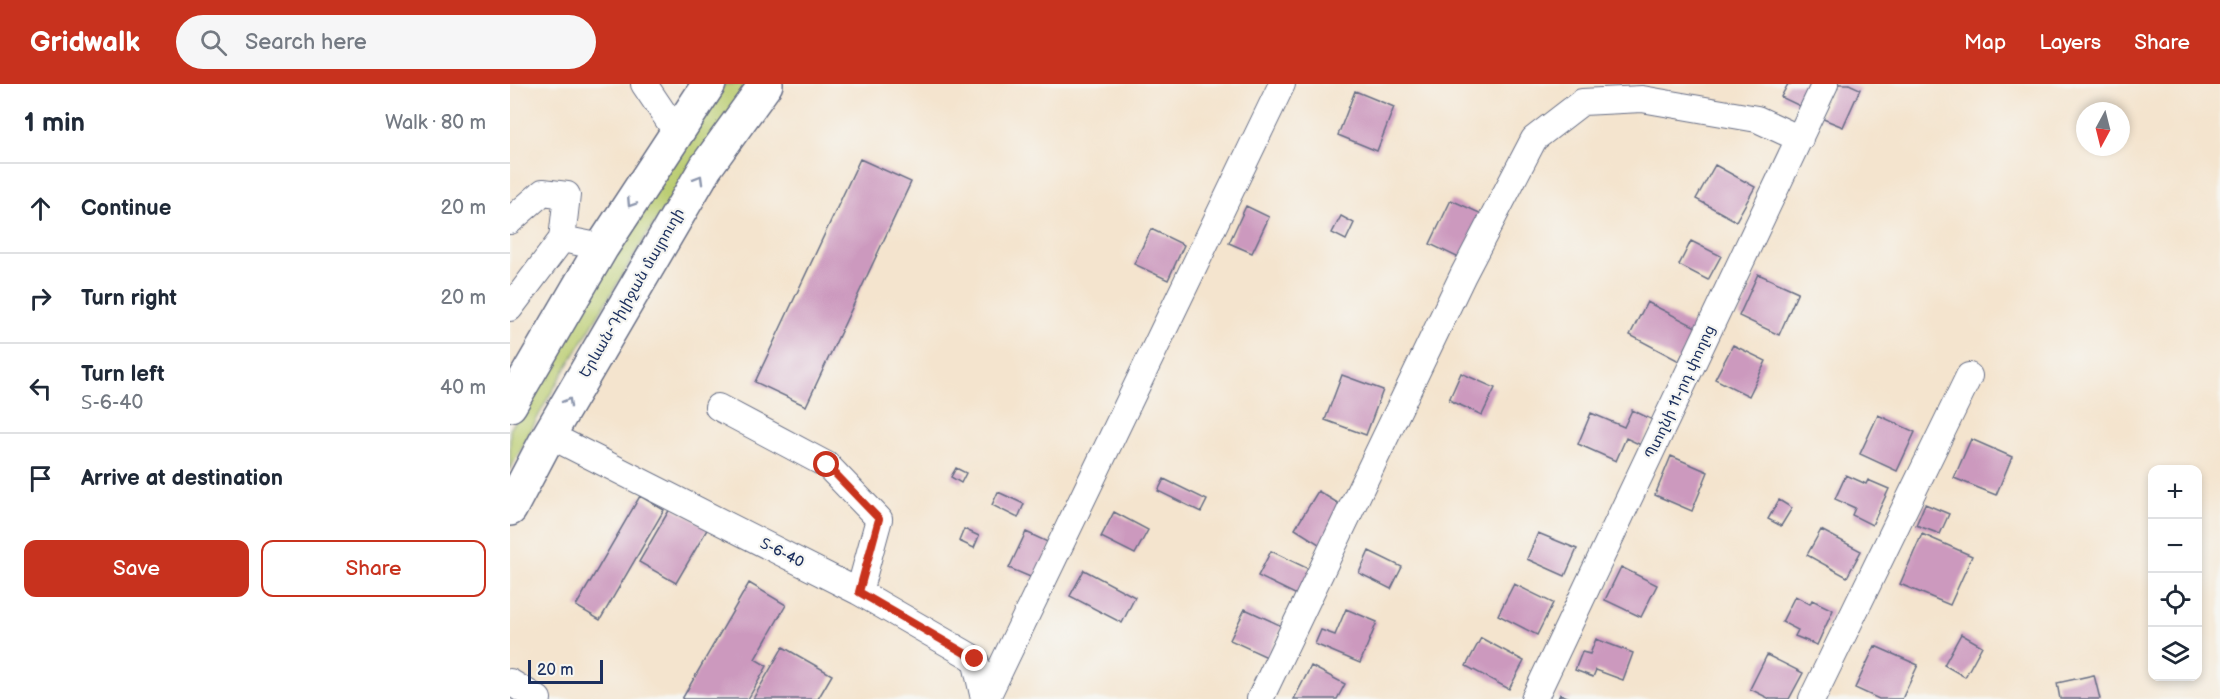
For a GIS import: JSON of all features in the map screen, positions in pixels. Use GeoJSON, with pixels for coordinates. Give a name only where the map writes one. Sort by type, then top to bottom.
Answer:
{"type":"FeatureCollection","features":[{"type":"Feature","properties":{"kind":"highway"},"geometry":{"type":"LineString","coordinates":[[510,405],[602,247],[709,84]]}},
{"type":"Feature","properties":{"kind":"highway","name":"Երևան-Դիլիջան մայրուղի"},"geometry":{"type":"LineString","coordinates":[[510,509],[549,435],[706,167],[766,84]]}},
{"type":"Feature","properties":{"kind":"street"},"geometry":{"type":"LineString","coordinates":[[644,84],[677,133]]}},
{"type":"Feature","properties":{"kind":"street"},"geometry":{"type":"LineString","coordinates":[[985,699],[1282,84]]}},
{"type":"Feature","properties":{"kind":"street","name":"Պտղնի 11-րդ փողոց"},"geometry":{"type":"LineString","coordinates":[[1534,699],[1825,84]]}},
{"type":"Feature","properties":{"kind":"street"},"geometry":{"type":"LineString","coordinates":[[1260,699],[1463,275],[1534,140],[1582,102],[1642,99],[1757,119],[1800,139]]}},
{"type":"Feature","properties":{"kind":"street"},"geometry":{"type":"LineString","coordinates":[[510,221],[543,192],[567,195],[562,239],[510,308]]}},
{"type":"Feature","properties":{"kind":"street"},"geometry":{"type":"LineString","coordinates":[[562,239],[602,247]]}},
{"type":"Feature","properties":{"kind":"street"},"geometry":{"type":"LineString","coordinates":[[1812,699],[1969,375]]}},
{"type":"Feature","properties":{"kind":"street"},"geometry":{"type":"LineString","coordinates":[[718,407],[827,465],[879,519],[859,592]]}},
{"type":"Feature","properties":{"kind":"street","name":"Տ-6-40"},"geometry":{"type":"LineString","coordinates":[[549,435],[859,592],[975,659],[985,699]]}},
{"type":"Feature","properties":{"kind":"street"},"geometry":{"type":"LineString","coordinates":[[510,682],[538,699]]}},
{"type":"Feature","properties":{"kind":"green space"},"geometry":{"type":"Polygon","coordinates":[[[725,84],[749,84],[646,236],[548,398],[510,470],[510,430],[621,237],[725,84]]]}},
{"type":"Feature","properties":{"kind":"building"},"geometry":{"type":"Polygon","coordinates":[[[1788,84],[1811,84],[1800,106],[1781,97],[1788,84]]]}},
{"type":"Feature","properties":{"kind":"building"},"geometry":{"type":"Polygon","coordinates":[[[1836,84],[1849,84],[1860,89],[1843,127],[1821,118],[1836,84]]]}},
{"type":"Feature","properties":{"kind":"building"},"geometry":{"type":"Polygon","coordinates":[[[1355,91],[1394,107],[1377,151],[1338,135],[1355,91]]]}},
{"type":"Feature","properties":{"kind":"building"},"geometry":{"type":"Polygon","coordinates":[[[860,159],[911,182],[806,406],[755,382],[860,159]]]}},
{"type":"Feature","properties":{"kind":"building"},"geometry":{"type":"Polygon","coordinates":[[[1715,165],[1755,187],[1736,221],[1696,199],[1715,165]]]}},
{"type":"Feature","properties":{"kind":"building"},"geometry":{"type":"Polygon","coordinates":[[[1451,200],[1482,214],[1461,259],[1430,244],[1451,200]]]}},
{"type":"Feature","properties":{"kind":"building"},"geometry":{"type":"Polygon","coordinates":[[[1246,206],[1269,217],[1252,253],[1229,243],[1246,206]]]}},
{"type":"Feature","properties":{"kind":"building"},"geometry":{"type":"Polygon","coordinates":[[[1341,216],[1354,223],[1346,240],[1332,233],[1341,216]]]}},
{"type":"Feature","properties":{"kind":"building"},"geometry":{"type":"Polygon","coordinates":[[[1151,229],[1184,245],[1168,280],[1134,264],[1151,229]]]}},
{"type":"Feature","properties":{"kind":"building"},"geometry":{"type":"Polygon","coordinates":[[[1691,241],[1721,256],[1708,280],[1679,265],[1691,241]]]}},
{"type":"Feature","properties":{"kind":"building"},"geometry":{"type":"Polygon","coordinates":[[[1758,274],[1798,292],[1779,335],[1739,316],[1758,274]]]}},
{"type":"Feature","properties":{"kind":"building"},"geometry":{"type":"Polygon","coordinates":[[[1647,302],[1696,327],[1679,361],[1630,335],[1647,302]]]}},
{"type":"Feature","properties":{"kind":"building"},"geometry":{"type":"Polygon","coordinates":[[[1733,345],[1766,361],[1749,396],[1715,379],[1733,345]]]}},
{"type":"Feature","properties":{"kind":"building"},"geometry":{"type":"Polygon","coordinates":[[[1461,373],[1495,388],[1482,415],[1449,400],[1461,373]]]}},
{"type":"Feature","properties":{"kind":"building"},"geometry":{"type":"Polygon","coordinates":[[[1342,375],[1383,390],[1366,435],[1325,420],[1342,375]]]}},
{"type":"Feature","properties":{"kind":"building"},"geometry":{"type":"Polygon","coordinates":[[[1632,410],[1653,420],[1641,445],[1626,438],[1616,461],[1578,444],[1591,413],[1624,427],[1632,410]]]}},
{"type":"Feature","properties":{"kind":"building"},"geometry":{"type":"Polygon","coordinates":[[[1878,415],[1915,432],[1897,471],[1860,454],[1878,415]]]}},
{"type":"Feature","properties":{"kind":"building"},"geometry":{"type":"Polygon","coordinates":[[[1971,439],[2012,457],[1996,495],[1954,478],[1971,439]]]}},
{"type":"Feature","properties":{"kind":"building"},"geometry":{"type":"Polygon","coordinates":[[[1671,456],[1708,472],[1692,511],[1655,495],[1671,456]]]}},
{"type":"Feature","properties":{"kind":"building"},"geometry":{"type":"Polygon","coordinates":[[[956,468],[966,473],[961,483],[951,477],[956,468]]]}},
{"type":"Feature","properties":{"kind":"building"},"geometry":{"type":"Polygon","coordinates":[[[1846,475],[1866,484],[1868,480],[1889,489],[1872,525],[1852,515],[1855,508],[1835,499],[1846,475]]]}},
{"type":"Feature","properties":{"kind":"building"},"geometry":{"type":"Polygon","coordinates":[[[1164,479],[1207,500],[1201,512],[1158,491],[1164,479]]]}},
{"type":"Feature","properties":{"kind":"building"},"geometry":{"type":"Polygon","coordinates":[[[1318,491],[1346,508],[1322,546],[1295,529],[1318,491]]]}},
{"type":"Feature","properties":{"kind":"building"},"geometry":{"type":"Polygon","coordinates":[[[998,492],[1024,504],[1018,518],[992,505],[998,492]]]}},
{"type":"Feature","properties":{"kind":"building"},"geometry":{"type":"Polygon","coordinates":[[[640,496],[664,510],[600,620],[576,606],[640,496]]]}},
{"type":"Feature","properties":{"kind":"building"},"geometry":{"type":"Polygon","coordinates":[[[1779,500],[1792,508],[1781,526],[1768,519],[1779,500]]]}},
{"type":"Feature","properties":{"kind":"building"},"geometry":{"type":"Polygon","coordinates":[[[1925,504],[1949,514],[1940,534],[1916,525],[1925,504]]]}},
{"type":"Feature","properties":{"kind":"building"},"geometry":{"type":"Polygon","coordinates":[[[671,507],[708,528],[676,583],[639,562],[671,507]]]}},
{"type":"Feature","properties":{"kind":"building"},"geometry":{"type":"Polygon","coordinates":[[[1114,512],[1148,530],[1135,554],[1101,537],[1114,512]]]}},
{"type":"Feature","properties":{"kind":"building"},"geometry":{"type":"Polygon","coordinates":[[[964,529],[979,536],[974,548],[959,541],[964,529]]]}},
{"type":"Feature","properties":{"kind":"building"},"geometry":{"type":"Polygon","coordinates":[[[1821,530],[1861,551],[1847,577],[1807,555],[1821,530]]]}},
{"type":"Feature","properties":{"kind":"building"},"geometry":{"type":"Polygon","coordinates":[[[1026,532],[1052,544],[1035,579],[1009,568],[1026,532]]]}},
{"type":"Feature","properties":{"kind":"building"},"geometry":{"type":"Polygon","coordinates":[[[1538,533],[1577,549],[1565,576],[1527,559],[1538,533]]]}},
{"type":"Feature","properties":{"kind":"building"},"geometry":{"type":"Polygon","coordinates":[[[1922,534],[1972,556],[1950,605],[1900,584],[1922,534]]]}},
{"type":"Feature","properties":{"kind":"building"},"geometry":{"type":"Polygon","coordinates":[[[1271,551],[1313,571],[1301,597],[1258,576],[1271,551]]]}},
{"type":"Feature","properties":{"kind":"building"},"geometry":{"type":"Polygon","coordinates":[[[1369,551],[1402,567],[1391,589],[1359,573],[1369,551]]]}},
{"type":"Feature","properties":{"kind":"building"},"geometry":{"type":"Polygon","coordinates":[[[1621,567],[1657,585],[1641,617],[1605,600],[1621,567]]]}},
{"type":"Feature","properties":{"kind":"building"},"geometry":{"type":"Polygon","coordinates":[[[1084,570],[1135,597],[1122,623],[1070,596],[1084,570]]]}},
{"type":"Feature","properties":{"kind":"building"},"geometry":{"type":"Polygon","coordinates":[[[749,583],[786,605],[755,659],[767,666],[748,699],[682,699],[749,583]]]}},
{"type":"Feature","properties":{"kind":"building"},"geometry":{"type":"Polygon","coordinates":[[[1514,584],[1553,603],[1537,635],[1498,615],[1514,584]]]}},
{"type":"Feature","properties":{"kind":"building"},"geometry":{"type":"Polygon","coordinates":[[[1795,596],[1810,604],[1812,600],[1833,610],[1817,645],[1795,636],[1798,630],[1782,622],[1795,596]]]}},
{"type":"Feature","properties":{"kind":"building"},"geometry":{"type":"Polygon","coordinates":[[[1245,609],[1282,626],[1267,657],[1230,640],[1245,609]]]}},
{"type":"Feature","properties":{"kind":"building"},"geometry":{"type":"Polygon","coordinates":[[[1346,609],[1377,622],[1360,663],[1315,644],[1321,630],[1335,635],[1346,609]]]}},
{"type":"Feature","properties":{"kind":"building"},"geometry":{"type":"Polygon","coordinates":[[[1961,634],[1982,646],[1965,677],[1944,665],[1961,634]]]}},
{"type":"Feature","properties":{"kind":"building"},"geometry":{"type":"Polygon","coordinates":[[[1481,638],[1524,661],[1509,689],[1466,666],[1481,638]]]}},
{"type":"Feature","properties":{"kind":"building"},"geometry":{"type":"Polygon","coordinates":[[[1596,639],[1633,653],[1623,680],[1596,670],[1593,677],[1575,670],[1582,652],[1590,654],[1596,639]]]}},
{"type":"Feature","properties":{"kind":"building"},"geometry":{"type":"Polygon","coordinates":[[[1875,646],[1918,665],[1902,699],[1879,699],[1855,688],[1875,646]]]}},
{"type":"Feature","properties":{"kind":"building"},"geometry":{"type":"Polygon","coordinates":[[[783,647],[832,675],[818,699],[753,699],[783,647]]]}},
{"type":"Feature","properties":{"kind":"building"},"geometry":{"type":"Polygon","coordinates":[[[1767,655],[1803,673],[1789,699],[1770,699],[1750,689],[1767,655]]]}},
{"type":"Feature","properties":{"kind":"building"},"geometry":{"type":"Polygon","coordinates":[[[1311,666],[1345,684],[1337,699],[1294,699],[1311,666]]]}},
{"type":"Feature","properties":{"kind":"building"},"geometry":{"type":"Polygon","coordinates":[[[2094,675],[2100,699],[2060,699],[2057,683],[2094,675]]]}},
{"type":"Feature","properties":{"kind":"building"},"geometry":{"type":"Polygon","coordinates":[[[1560,694],[1572,699],[1558,699],[1560,694]]]}},
{"type":"Feature","properties":{"kind":"route"},"geometry":{"type":"LineString","coordinates":[[827,465],[879,519],[859,592],[975,659]]}}]}
